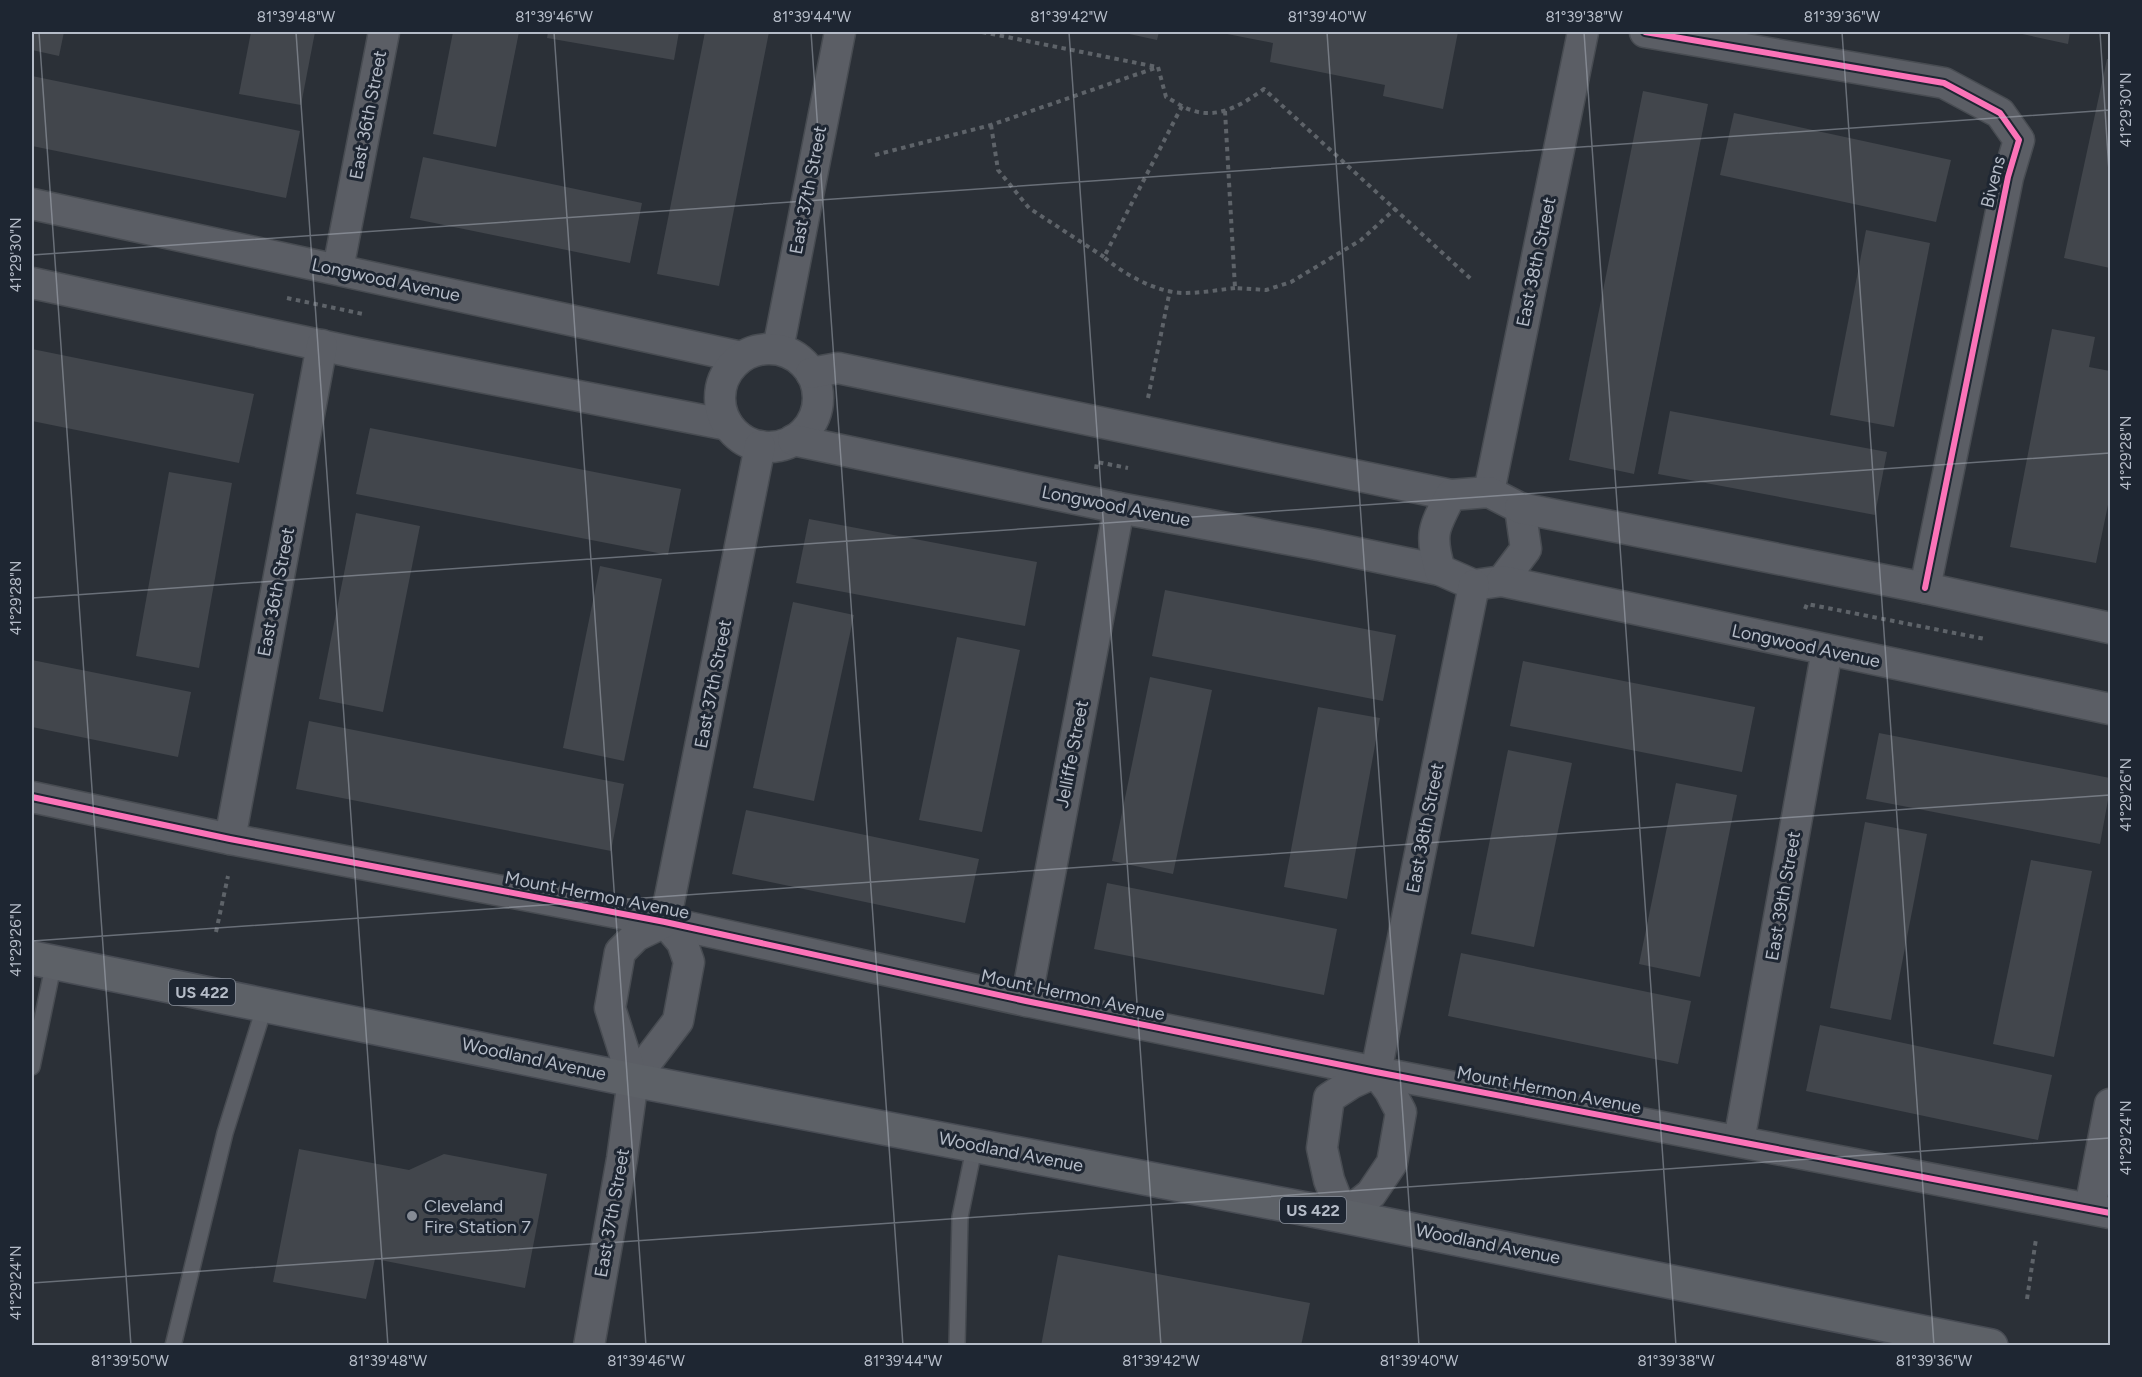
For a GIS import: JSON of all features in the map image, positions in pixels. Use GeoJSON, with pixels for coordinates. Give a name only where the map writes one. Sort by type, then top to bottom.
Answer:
{"type":"FeatureCollection","features":[{"type":"Feature","properties":{"kind":"main road","name":"Woodland Avenue"},"geometry":{"type":"LineString","coordinates":[[43,960],[633,1080],[1343,1215],[1957,1342],[1991,1346]]}},
{"type":"Feature","properties":{"kind":"street","name":"East 36th Street"},"geometry":{"type":"LineString","coordinates":[[338,269],[384,32]]}},
{"type":"Feature","properties":{"kind":"street","name":"East 37th Street"},"geometry":{"type":"LineString","coordinates":[[778,349],[840,32]]}},
{"type":"Feature","properties":{"kind":"street","name":"East 38th Street"},"geometry":{"type":"LineString","coordinates":[[1489,492],[1583,32]]}},
{"type":"Feature","properties":{"kind":"street","name":"Bivens"},"geometry":{"type":"LineString","coordinates":[[1645,32],[1944,83],[2000,113],[2019,140],[2008,177],[1925,588]]}},
{"type":"Feature","properties":{"kind":"street","name":"Longwood Avenue"},"geometry":{"type":"LineString","coordinates":[[32,204],[741,357]]}},
{"type":"Feature","properties":{"kind":"street"},"geometry":{"type":"LineString","coordinates":[[32,283],[322,345],[728,425]]}},
{"type":"Feature","properties":{"kind":"street","name":"East 36th Street"},"geometry":{"type":"LineString","coordinates":[[230,839],[322,345]]}},
{"type":"Feature","properties":{"kind":"street"},"geometry":{"type":"LineString","coordinates":[[765,349],[778,349],[803,362],[811,373],[817,388],[818,403],[814,417],[805,430],[793,440],[783,445],[760,446],[742,438],[728,425],[721,411],[719,396],[722,381],[730,367],[741,357],[765,349]]}},
{"type":"Feature","properties":{"kind":"street"},"geometry":{"type":"LineString","coordinates":[[811,373],[838,368],[1450,495],[1489,492],[1520,508],[1925,588],[2110,628]]}},
{"type":"Feature","properties":{"kind":"street","name":"Longwood Avenue"},"geometry":{"type":"LineString","coordinates":[[793,440],[1119,508],[1440,570]]}},
{"type":"Feature","properties":{"kind":"street","name":"East 37th Street"},"geometry":{"type":"LineString","coordinates":[[665,922],[760,446]]}},
{"type":"Feature","properties":{"kind":"street"},"geometry":{"type":"LineString","coordinates":[[1450,495],[1434,528],[1435,553],[1440,570],[1488,583],[1526,549],[1520,508]]}},
{"type":"Feature","properties":{"kind":"street","name":"Jelliffe Street"},"geometry":{"type":"LineString","coordinates":[[1026,1001],[1119,508]]}},
{"type":"Feature","properties":{"kind":"street","name":"Longwood Avenue"},"geometry":{"type":"LineString","coordinates":[[1488,583],[2110,709]]}},
{"type":"Feature","properties":{"kind":"street","name":"East 38th Street"},"geometry":{"type":"LineString","coordinates":[[1376,1072],[1488,583]]}},
{"type":"Feature","properties":{"kind":"street","name":"East 39th Street"},"geometry":{"type":"LineString","coordinates":[[1739,1141],[1827,650]]}},
{"type":"Feature","properties":{"kind":"street","name":"Mount Hermon Avenue"},"geometry":{"type":"LineString","coordinates":[[32,797],[230,839],[665,922],[1026,1001],[1376,1072],[2100,1211]]}},
{"type":"Feature","properties":{"kind":"street","name":"East 37th Street"},"geometry":{"type":"LineString","coordinates":[[633,1080],[678,1021],[689,962],[682,942],[665,922]]}},
{"type":"Feature","properties":{"kind":"street","name":"East 37th Street"},"geometry":{"type":"LineString","coordinates":[[589,1346],[622,1159],[633,1080],[609,1008],[620,952],[636,936],[665,922]]}},
{"type":"Feature","properties":{"kind":"street"},"geometry":{"type":"LineString","coordinates":[[1376,1072],[1390,1091],[1401,1112],[1392,1163],[1371,1194],[1343,1215],[1329,1180],[1322,1148],[1329,1098],[1352,1083],[1376,1072]]}},
{"type":"Feature","properties":{"kind":"street"},"geometry":{"type":"LineString","coordinates":[[2100,1211],[2110,1104]]}},
{"type":"Feature","properties":{"kind":"lane"},"geometry":{"type":"LineString","coordinates":[[32,1067],[43,960]]}},
{"type":"Feature","properties":{"kind":"lane"},"geometry":{"type":"LineString","coordinates":[[173,1346],[225,1133],[265,1005]]}},
{"type":"Feature","properties":{"kind":"lane"},"geometry":{"type":"LineString","coordinates":[[957,1346],[960,1217],[975,1144]]}},
{"type":"Feature","properties":{"kind":"path"},"geometry":{"type":"LineString","coordinates":[[982,32],[1158,67]]}},
{"type":"Feature","properties":{"kind":"path"},"geometry":{"type":"LineString","coordinates":[[1158,67],[1166,97],[1192,111],[1215,114],[1225,111],[1245,103],[1264,89],[1472,280]]}},
{"type":"Feature","properties":{"kind":"path"},"geometry":{"type":"LineString","coordinates":[[875,155],[991,125],[1158,67]]}},
{"type":"Feature","properties":{"kind":"path"},"geometry":{"type":"LineString","coordinates":[[1104,257],[1182,106]]}},
{"type":"Feature","properties":{"kind":"path"},"geometry":{"type":"LineString","coordinates":[[1225,111],[1235,288]]}},
{"type":"Feature","properties":{"kind":"path"},"geometry":{"type":"LineString","coordinates":[[991,125],[998,170],[1029,208],[1104,257],[1118,269],[1140,280],[1181,293],[1235,288],[1266,290],[1292,282],[1361,240],[1396,208]]}},
{"type":"Feature","properties":{"kind":"path"},"geometry":{"type":"LineString","coordinates":[[1145,408],[1170,290]]}},
{"type":"Feature","properties":{"kind":"path"},"geometry":{"type":"LineString","coordinates":[[287,298],[363,314]]}},
{"type":"Feature","properties":{"kind":"path"},"geometry":{"type":"LineString","coordinates":[[1804,612],[1807,604],[1988,640]]}},
{"type":"Feature","properties":{"kind":"path"},"geometry":{"type":"LineString","coordinates":[[216,932],[228,876]]}},
{"type":"Feature","properties":{"kind":"path"},"geometry":{"type":"LineString","coordinates":[[2027,1299],[2036,1239]]}},
{"type":"Feature","properties":{"kind":"building"},"geometry":{"type":"Polygon","coordinates":[[[32,32],[64,32],[59,56],[32,50],[32,32]]]}},
{"type":"Feature","properties":{"kind":"building"},"geometry":{"type":"Polygon","coordinates":[[[251,32],[315,32],[301,105],[239,94],[251,32]]]}},
{"type":"Feature","properties":{"kind":"building"},"geometry":{"type":"Polygon","coordinates":[[[453,32],[519,32],[496,147],[433,134],[453,32]]]}},
{"type":"Feature","properties":{"kind":"building"},"geometry":{"type":"Polygon","coordinates":[[[548,32],[679,32],[674,60],[547,38],[548,32]]]}},
{"type":"Feature","properties":{"kind":"building"},"geometry":{"type":"Polygon","coordinates":[[[705,32],[769,32],[719,286],[657,274],[705,32]]]}},
{"type":"Feature","properties":{"kind":"building"},"geometry":{"type":"Polygon","coordinates":[[[1120,32],[1159,32],[1157,40],[1120,32]]]}},
{"type":"Feature","properties":{"kind":"building"},"geometry":{"type":"Polygon","coordinates":[[[1458,32],[1443,109],[1383,96],[1385,85],[1270,62],[1273,43],[1222,33],[1458,32]]]}},
{"type":"Feature","properties":{"kind":"building"},"geometry":{"type":"Polygon","coordinates":[[[2013,32],[2070,32],[2068,44],[2013,32]]]}},
{"type":"Feature","properties":{"kind":"building"},"geometry":{"type":"Polygon","coordinates":[[[2107,59],[2110,59],[2110,268],[2064,258],[2107,59]]]}},
{"type":"Feature","properties":{"kind":"building"},"geometry":{"type":"Polygon","coordinates":[[[32,76],[300,131],[286,198],[32,146],[32,76]]]}},
{"type":"Feature","properties":{"kind":"building"},"geometry":{"type":"Polygon","coordinates":[[[1643,91],[1708,104],[1634,474],[1569,460],[1643,91]]]}},
{"type":"Feature","properties":{"kind":"building"},"geometry":{"type":"Polygon","coordinates":[[[1734,113],[1951,160],[1936,222],[1720,175],[1734,113]]]}},
{"type":"Feature","properties":{"kind":"building"},"geometry":{"type":"Polygon","coordinates":[[[423,157],[642,203],[630,263],[410,218],[423,157]]]}},
{"type":"Feature","properties":{"kind":"building"},"geometry":{"type":"Polygon","coordinates":[[[1866,230],[1930,243],[1894,427],[1830,415],[1866,230]]]}},
{"type":"Feature","properties":{"kind":"building"},"geometry":{"type":"Polygon","coordinates":[[[2052,329],[2095,337],[2089,367],[2110,371],[2110,501],[2096,563],[2010,547],[2052,329]]]}},
{"type":"Feature","properties":{"kind":"building"},"geometry":{"type":"Polygon","coordinates":[[[32,349],[254,394],[239,463],[32,421],[32,349]]]}},
{"type":"Feature","properties":{"kind":"building"},"geometry":{"type":"Polygon","coordinates":[[[1670,411],[1887,452],[1875,515],[1658,474],[1670,411]]]}},
{"type":"Feature","properties":{"kind":"building"},"geometry":{"type":"Polygon","coordinates":[[[370,428],[681,489],[668,555],[356,494],[370,428]]]}},
{"type":"Feature","properties":{"kind":"building"},"geometry":{"type":"Polygon","coordinates":[[[169,472],[232,483],[199,668],[136,656],[169,472]]]}},
{"type":"Feature","properties":{"kind":"building"},"geometry":{"type":"Polygon","coordinates":[[[356,513],[420,526],[383,712],[319,699],[356,513]]]}},
{"type":"Feature","properties":{"kind":"building"},"geometry":{"type":"Polygon","coordinates":[[[809,519],[1037,562],[1025,626],[796,583],[809,519]]]}},
{"type":"Feature","properties":{"kind":"building"},"geometry":{"type":"Polygon","coordinates":[[[600,566],[662,579],[624,761],[563,748],[600,566]]]}},
{"type":"Feature","properties":{"kind":"building"},"geometry":{"type":"Polygon","coordinates":[[[1165,590],[1396,635],[1383,701],[1152,656],[1165,590]]]}},
{"type":"Feature","properties":{"kind":"building"},"geometry":{"type":"Polygon","coordinates":[[[793,602],[854,615],[814,801],[753,788],[793,602]]]}},
{"type":"Feature","properties":{"kind":"building"},"geometry":{"type":"Polygon","coordinates":[[[957,637],[1020,650],[982,832],[919,820],[957,637]]]}},
{"type":"Feature","properties":{"kind":"building"},"geometry":{"type":"Polygon","coordinates":[[[32,660],[191,692],[178,757],[32,727],[32,660]]]}},
{"type":"Feature","properties":{"kind":"building"},"geometry":{"type":"Polygon","coordinates":[[[1523,661],[1755,707],[1742,772],[1510,726],[1523,661]]]}},
{"type":"Feature","properties":{"kind":"building"},"geometry":{"type":"Polygon","coordinates":[[[1150,677],[1212,690],[1173,874],[1112,861],[1150,677]]]}},
{"type":"Feature","properties":{"kind":"building"},"geometry":{"type":"Polygon","coordinates":[[[1318,707],[1380,718],[1347,899],[1284,887],[1318,707]]]}},
{"type":"Feature","properties":{"kind":"building"},"geometry":{"type":"Polygon","coordinates":[[[309,721],[624,784],[611,851],[296,789],[309,721]]]}},
{"type":"Feature","properties":{"kind":"building"},"geometry":{"type":"Polygon","coordinates":[[[1879,733],[2110,778],[2100,844],[1866,799],[1879,733]]]}},
{"type":"Feature","properties":{"kind":"building"},"geometry":{"type":"Polygon","coordinates":[[[1508,750],[1572,763],[1534,947],[1471,934],[1508,750]]]}},
{"type":"Feature","properties":{"kind":"building"},"geometry":{"type":"Polygon","coordinates":[[[1676,783],[1737,795],[1700,977],[1639,964],[1676,783]]]}},
{"type":"Feature","properties":{"kind":"building"},"geometry":{"type":"Polygon","coordinates":[[[746,810],[979,859],[965,923],[732,874],[746,810]]]}},
{"type":"Feature","properties":{"kind":"building"},"geometry":{"type":"Polygon","coordinates":[[[1865,822],[1927,834],[1891,1020],[1830,1008],[1865,822]]]}},
{"type":"Feature","properties":{"kind":"building"},"geometry":{"type":"Polygon","coordinates":[[[2031,860],[2092,871],[2054,1057],[1993,1044],[2031,860]]]}},
{"type":"Feature","properties":{"kind":"building"},"geometry":{"type":"Polygon","coordinates":[[[1107,883],[1337,929],[1324,995],[1094,949],[1107,883]]]}},
{"type":"Feature","properties":{"kind":"building"},"geometry":{"type":"Polygon","coordinates":[[[1461,953],[1691,1001],[1678,1064],[1448,1016],[1461,953]]]}},
{"type":"Feature","properties":{"kind":"building"},"geometry":{"type":"Polygon","coordinates":[[[1820,1025],[2052,1075],[2038,1140],[1806,1091],[1820,1025]]]}},
{"type":"Feature","properties":{"kind":"building","name":"Cleveland Fire Station 7"},"geometry":{"type":"Polygon","coordinates":[[[299,1149],[409,1170],[444,1154],[547,1174],[525,1288],[375,1259],[366,1299],[273,1282],[299,1149]]]}},
{"type":"Feature","properties":{"kind":"building"},"geometry":{"type":"Polygon","coordinates":[[[1058,1255],[1310,1303],[1301,1346],[1041,1346],[1058,1255]]]}},
{"type":"Feature","properties":{"kind":"cycle path"},"geometry":{"type":"LineString","coordinates":[[1645,32],[1944,83],[2000,113],[2019,140],[2008,177],[1925,588]]}},
{"type":"Feature","properties":{"kind":"cycle path"},"geometry":{"type":"LineString","coordinates":[[32,797],[230,839],[665,922],[1026,1001],[1376,1072],[2110,1213]]}},
{"type":"Feature","properties":{"kind":"place","name":"Cleveland Fire Station 7"},"geometry":{"type":"Point","coordinates":[412,1216]}}]}
